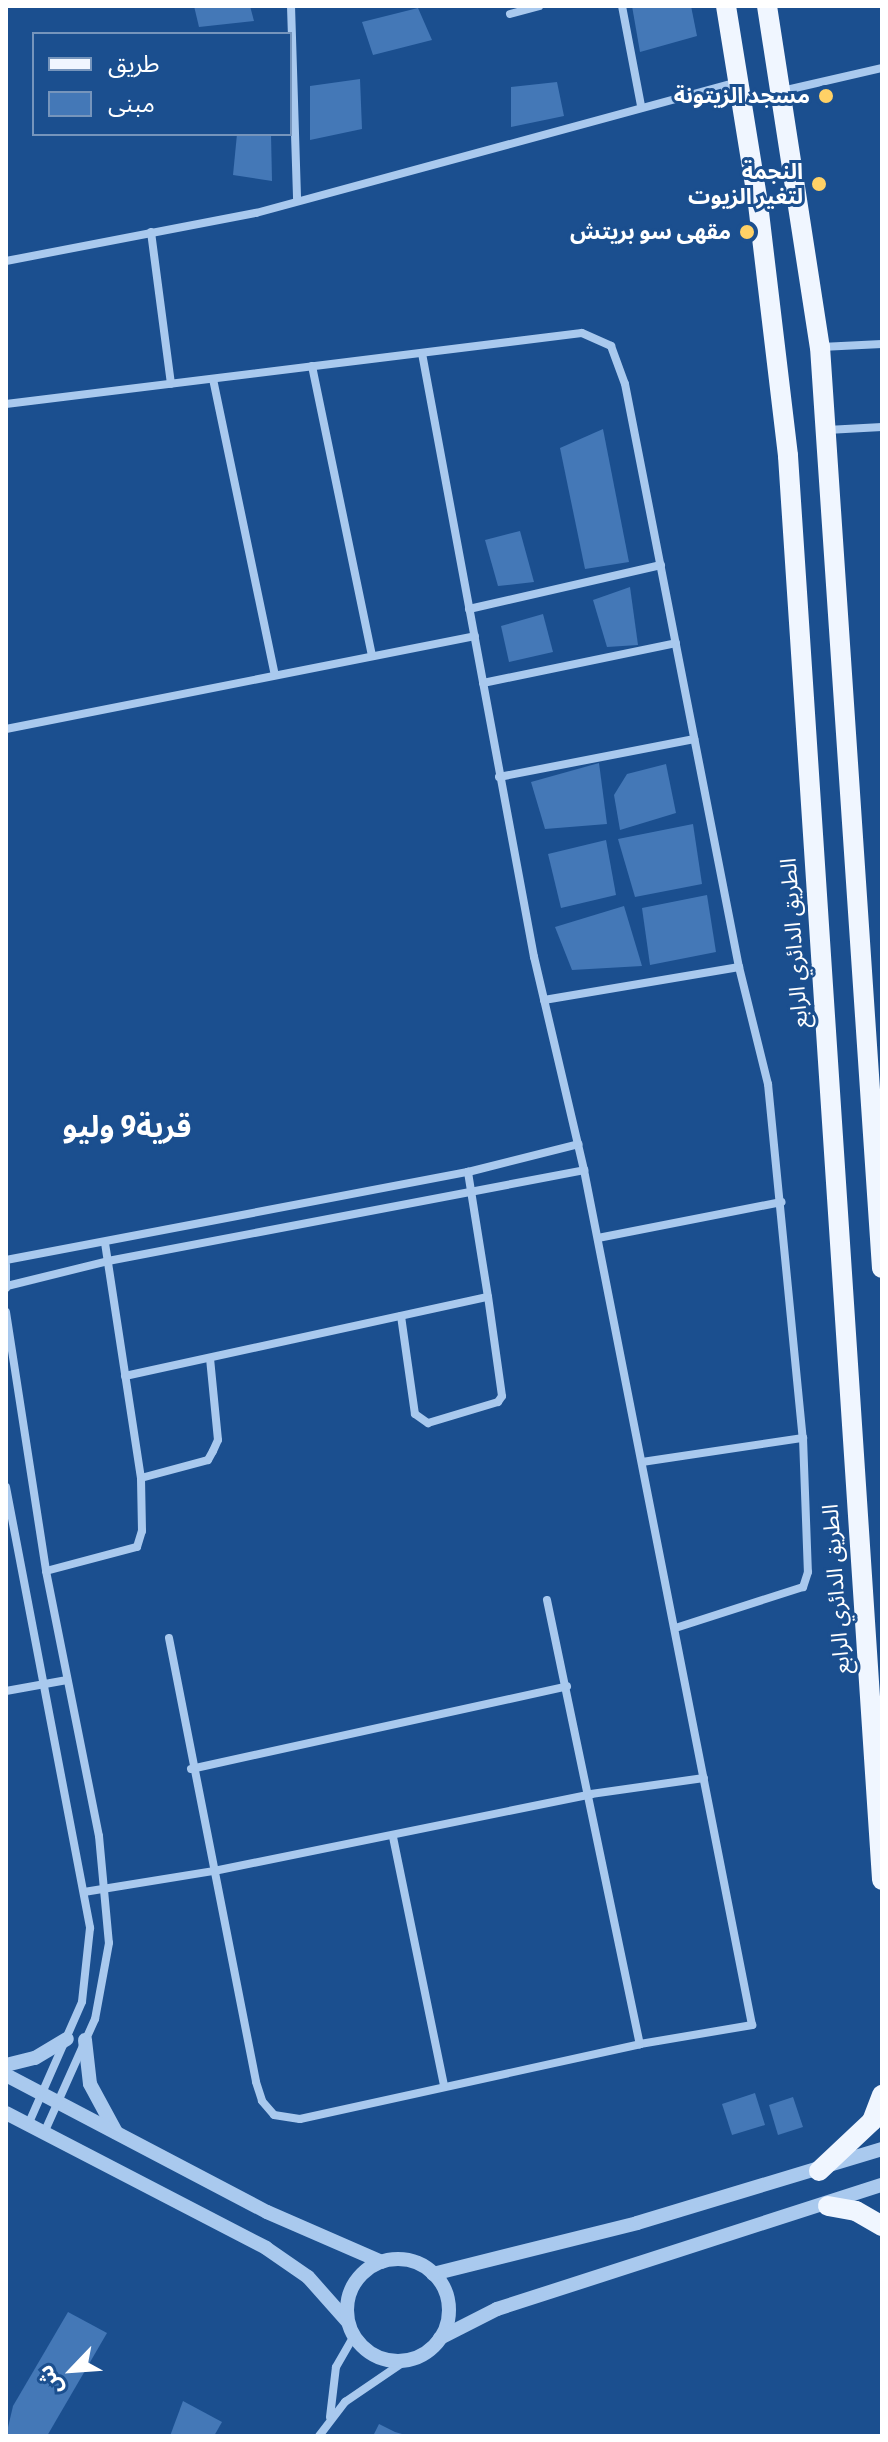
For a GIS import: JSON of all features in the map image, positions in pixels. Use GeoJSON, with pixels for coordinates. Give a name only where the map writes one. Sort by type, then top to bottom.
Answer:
{"type":"FeatureCollection","features":[{"type":"Feature","properties":{"kind":"main road","name":"الطريق الدائري الرابع"},"geometry":{"type":"LineString","coordinates":[[726,6],[758,204],[788,456],[882,1880]]}},
{"type":"Feature","properties":{"kind":"main road"},"geometry":{"type":"LineString","coordinates":[[767,6],[820,347],[874,1013],[882,1268]]}},
{"type":"Feature","properties":{"kind":"main road"},"geometry":{"type":"LineString","coordinates":[[819,2171],[872,2121],[882,2095]]}},
{"type":"Feature","properties":{"kind":"main road"},"geometry":{"type":"LineString","coordinates":[[828,2206],[856,2211],[882,2226]]}},
{"type":"Feature","properties":{"kind":"street"},"geometry":{"type":"LineString","coordinates":[[291,6],[292,32]]}},
{"type":"Feature","properties":{"kind":"street"},"geometry":{"type":"LineString","coordinates":[[510,14],[539,6]]}},
{"type":"Feature","properties":{"kind":"street"},"geometry":{"type":"LineString","coordinates":[[622,6],[641,106]]}},
{"type":"Feature","properties":{"kind":"street"},"geometry":{"type":"LineString","coordinates":[[292,38],[297,201]]}},
{"type":"Feature","properties":{"kind":"street"},"geometry":{"type":"LineString","coordinates":[[782,91],[882,68]]}},
{"type":"Feature","properties":{"kind":"street"},"geometry":{"type":"LineString","coordinates":[[6,261],[297,201],[736,82]]}},
{"type":"Feature","properties":{"kind":"street"},"geometry":{"type":"LineString","coordinates":[[151,232],[171,384]]}},
{"type":"Feature","properties":{"kind":"street"},"geometry":{"type":"LineString","coordinates":[[6,404],[582,333],[611,346],[625,384],[739,967],[768,1084],[803,1438],[808,1572],[803,1587],[675,1628]]}},
{"type":"Feature","properties":{"kind":"street"},"geometry":{"type":"LineString","coordinates":[[820,347],[882,344]]}},
{"type":"Feature","properties":{"kind":"street"},"geometry":{"type":"LineString","coordinates":[[169,1638],[191,1769],[256,2082],[262,2101],[274,2115],[300,2119],[640,2044],[752,2025],[579,1144],[544,1000],[499,777],[422,353]]}},
{"type":"Feature","properties":{"kind":"street"},"geometry":{"type":"LineString","coordinates":[[312,366],[372,656]]}},
{"type":"Feature","properties":{"kind":"street"},"geometry":{"type":"LineString","coordinates":[[213,379],[275,675]]}},
{"type":"Feature","properties":{"kind":"street"},"geometry":{"type":"LineString","coordinates":[[826,430],[882,427]]}},
{"type":"Feature","properties":{"kind":"street"},"geometry":{"type":"LineString","coordinates":[[469,609],[661,565]]}},
{"type":"Feature","properties":{"kind":"street"},"geometry":{"type":"LineString","coordinates":[[6,729],[475,636]]}},
{"type":"Feature","properties":{"kind":"street"},"geometry":{"type":"LineString","coordinates":[[483,683],[676,643]]}},
{"type":"Feature","properties":{"kind":"street"},"geometry":{"type":"LineString","coordinates":[[499,777],[694,739]]}},
{"type":"Feature","properties":{"kind":"street"},"geometry":{"type":"LineString","coordinates":[[544,1000],[739,967]]}},
{"type":"Feature","properties":{"kind":"street"},"geometry":{"type":"LineString","coordinates":[[579,1144],[468,1172],[6,1262],[7,1287],[108,1261],[584,1170]]}},
{"type":"Feature","properties":{"kind":"street"},"geometry":{"type":"LineString","coordinates":[[401,1316],[415,1414],[428,1423],[498,1402],[502,1396],[468,1172]]}},
{"type":"Feature","properties":{"kind":"street"},"geometry":{"type":"LineString","coordinates":[[598,1238],[781,1202]]}},
{"type":"Feature","properties":{"kind":"street"},"geometry":{"type":"LineString","coordinates":[[46,1571],[137,1547],[142,1531],[141,1478],[105,1243]]}},
{"type":"Feature","properties":{"kind":"street"},"geometry":{"type":"LineString","coordinates":[[125,1376],[488,1297]]}},
{"type":"Feature","properties":{"kind":"street"},"geometry":{"type":"LineString","coordinates":[[6,1312],[46,1571],[106,1887],[105,1981],[85,2040],[44,2133]]}},
{"type":"Feature","properties":{"kind":"street"},"geometry":{"type":"LineString","coordinates":[[141,1478],[208,1460],[218,1440],[210,1358]]}},
{"type":"Feature","properties":{"kind":"street"},"geometry":{"type":"LineString","coordinates":[[642,1462],[803,1438]]}},
{"type":"Feature","properties":{"kind":"street"},"geometry":{"type":"LineString","coordinates":[[6,1487],[84,1892],[89,1971],[67,2039],[28,2125]]}},
{"type":"Feature","properties":{"kind":"street"},"geometry":{"type":"LineString","coordinates":[[547,1600],[591,1794],[640,2044]]}},
{"type":"Feature","properties":{"kind":"street"},"geometry":{"type":"LineString","coordinates":[[6,1691],[67,1680]]}},
{"type":"Feature","properties":{"kind":"street"},"geometry":{"type":"LineString","coordinates":[[191,1769],[567,1686]]}},
{"type":"Feature","properties":{"kind":"street"},"geometry":{"type":"LineString","coordinates":[[84,1892],[393,1837],[591,1794],[704,1778]]}},
{"type":"Feature","properties":{"kind":"street"},"geometry":{"type":"LineString","coordinates":[[393,1837],[444,2086]]}},
{"type":"Feature","properties":{"kind":"street"},"geometry":{"type":"LineString","coordinates":[[6,2065],[35,2058],[67,2039]]}},
{"type":"Feature","properties":{"kind":"street"},"geometry":{"type":"LineString","coordinates":[[85,2040],[90,2084],[116,2132]]}},
{"type":"Feature","properties":{"kind":"street"},"geometry":{"type":"LineString","coordinates":[[6,2075],[267,2212],[382,2262],[409,2261],[433,2274],[448,2305],[440,2338]]}},
{"type":"Feature","properties":{"kind":"street"},"geometry":{"type":"LineString","coordinates":[[6,2113],[266,2248],[308,2277],[376,2356],[405,2361]]}},
{"type":"Feature","properties":{"kind":"street"},"geometry":{"type":"LineString","coordinates":[[433,2274],[536,2252],[819,2171],[882,2149]]}},
{"type":"Feature","properties":{"kind":"street"},"geometry":{"type":"LineString","coordinates":[[319,2436],[330,2418],[405,2361],[431,2349],[440,2338],[497,2309],[828,2206],[882,2185]]}},
{"type":"Feature","properties":{"kind":"street"},"geometry":{"type":"LineString","coordinates":[[330,2418],[336,2367],[351,2329],[350,2293],[357,2279],[382,2262]]}},
{"type":"Feature","properties":{"kind":"building"},"geometry":{"type":"Polygon","coordinates":[[[194,6],[250,6],[254,21],[199,27],[194,6]]]}},
{"type":"Feature","properties":{"kind":"building"},"geometry":{"type":"Polygon","coordinates":[[[632,6],[691,6],[697,36],[640,52],[632,6]]]}},
{"type":"Feature","properties":{"kind":"building"},"geometry":{"type":"Polygon","coordinates":[[[418,8],[432,40],[373,55],[362,22],[418,8]]]}},
{"type":"Feature","properties":{"kind":"building"},"geometry":{"type":"Polygon","coordinates":[[[360,79],[362,129],[310,140],[310,86],[360,79]]]}},
{"type":"Feature","properties":{"kind":"building"},"geometry":{"type":"Polygon","coordinates":[[[557,82],[564,116],[511,127],[511,87],[557,82]]]}},
{"type":"Feature","properties":{"kind":"building"},"geometry":{"type":"Polygon","coordinates":[[[237,136],[271,136],[272,181],[233,175],[237,136]]]}},
{"type":"Feature","properties":{"kind":"building"},"geometry":{"type":"Polygon","coordinates":[[[603,429],[629,562],[585,569],[560,448],[603,429]]]}},
{"type":"Feature","properties":{"kind":"building"},"geometry":{"type":"Polygon","coordinates":[[[520,531],[534,582],[498,586],[485,540],[520,531]]]}},
{"type":"Feature","properties":{"kind":"building"},"geometry":{"type":"Polygon","coordinates":[[[630,587],[638,645],[607,647],[593,600],[630,587]]]}},
{"type":"Feature","properties":{"kind":"building"},"geometry":{"type":"Polygon","coordinates":[[[543,614],[553,652],[509,662],[501,626],[543,614]]]}},
{"type":"Feature","properties":{"kind":"building"},"geometry":{"type":"Polygon","coordinates":[[[599,763],[607,824],[545,829],[531,782],[599,763]]]}},
{"type":"Feature","properties":{"kind":"building"},"geometry":{"type":"Polygon","coordinates":[[[666,764],[676,813],[620,830],[614,795],[627,774],[666,764]]]}},
{"type":"Feature","properties":{"kind":"building"},"geometry":{"type":"Polygon","coordinates":[[[693,824],[702,884],[635,897],[618,839],[693,824]]]}},
{"type":"Feature","properties":{"kind":"building"},"geometry":{"type":"Polygon","coordinates":[[[606,840],[616,895],[561,908],[548,854],[606,840]]]}},
{"type":"Feature","properties":{"kind":"building"},"geometry":{"type":"Polygon","coordinates":[[[707,895],[716,952],[650,965],[642,908],[707,895]]]}},
{"type":"Feature","properties":{"kind":"building"},"geometry":{"type":"Polygon","coordinates":[[[624,906],[642,966],[572,970],[555,927],[624,906]]]}},
{"type":"Feature","properties":{"kind":"building"},"geometry":{"type":"Polygon","coordinates":[[[755,2093],[765,2125],[732,2135],[722,2104],[755,2093]]]}},
{"type":"Feature","properties":{"kind":"building"},"geometry":{"type":"Polygon","coordinates":[[[793,2097],[803,2127],[778,2135],[769,2105],[793,2097]]]}},
{"type":"Feature","properties":{"kind":"building"},"geometry":{"type":"Polygon","coordinates":[[[68,2312],[107,2333],[47,2436],[6,2436],[13,2406],[68,2312]]]}},
{"type":"Feature","properties":{"kind":"building"},"geometry":{"type":"Polygon","coordinates":[[[183,2401],[222,2422],[214,2436],[170,2436],[183,2401]]]}},
{"type":"Feature","properties":{"kind":"building"},"geometry":{"type":"Polygon","coordinates":[[[379,2424],[395,2432],[409,2436],[373,2436],[379,2424]]]}},
{"type":"Feature","properties":{"kind":"place","name":"مسجد الزيتونة"},"geometry":{"type":"Point","coordinates":[826,96]}},
{"type":"Feature","properties":{"kind":"place","name":"النجمة لتغير الزيوت"},"geometry":{"type":"Point","coordinates":[819,184]}},
{"type":"Feature","properties":{"kind":"place","name":"مقهى سو بريتش"},"geometry":{"type":"Point","coordinates":[747,232]}},
{"type":"Feature","properties":{"kind":"district","name":"قرية9 وليو"},"geometry":{"type":"Point","coordinates":[127,1127]}}]}
